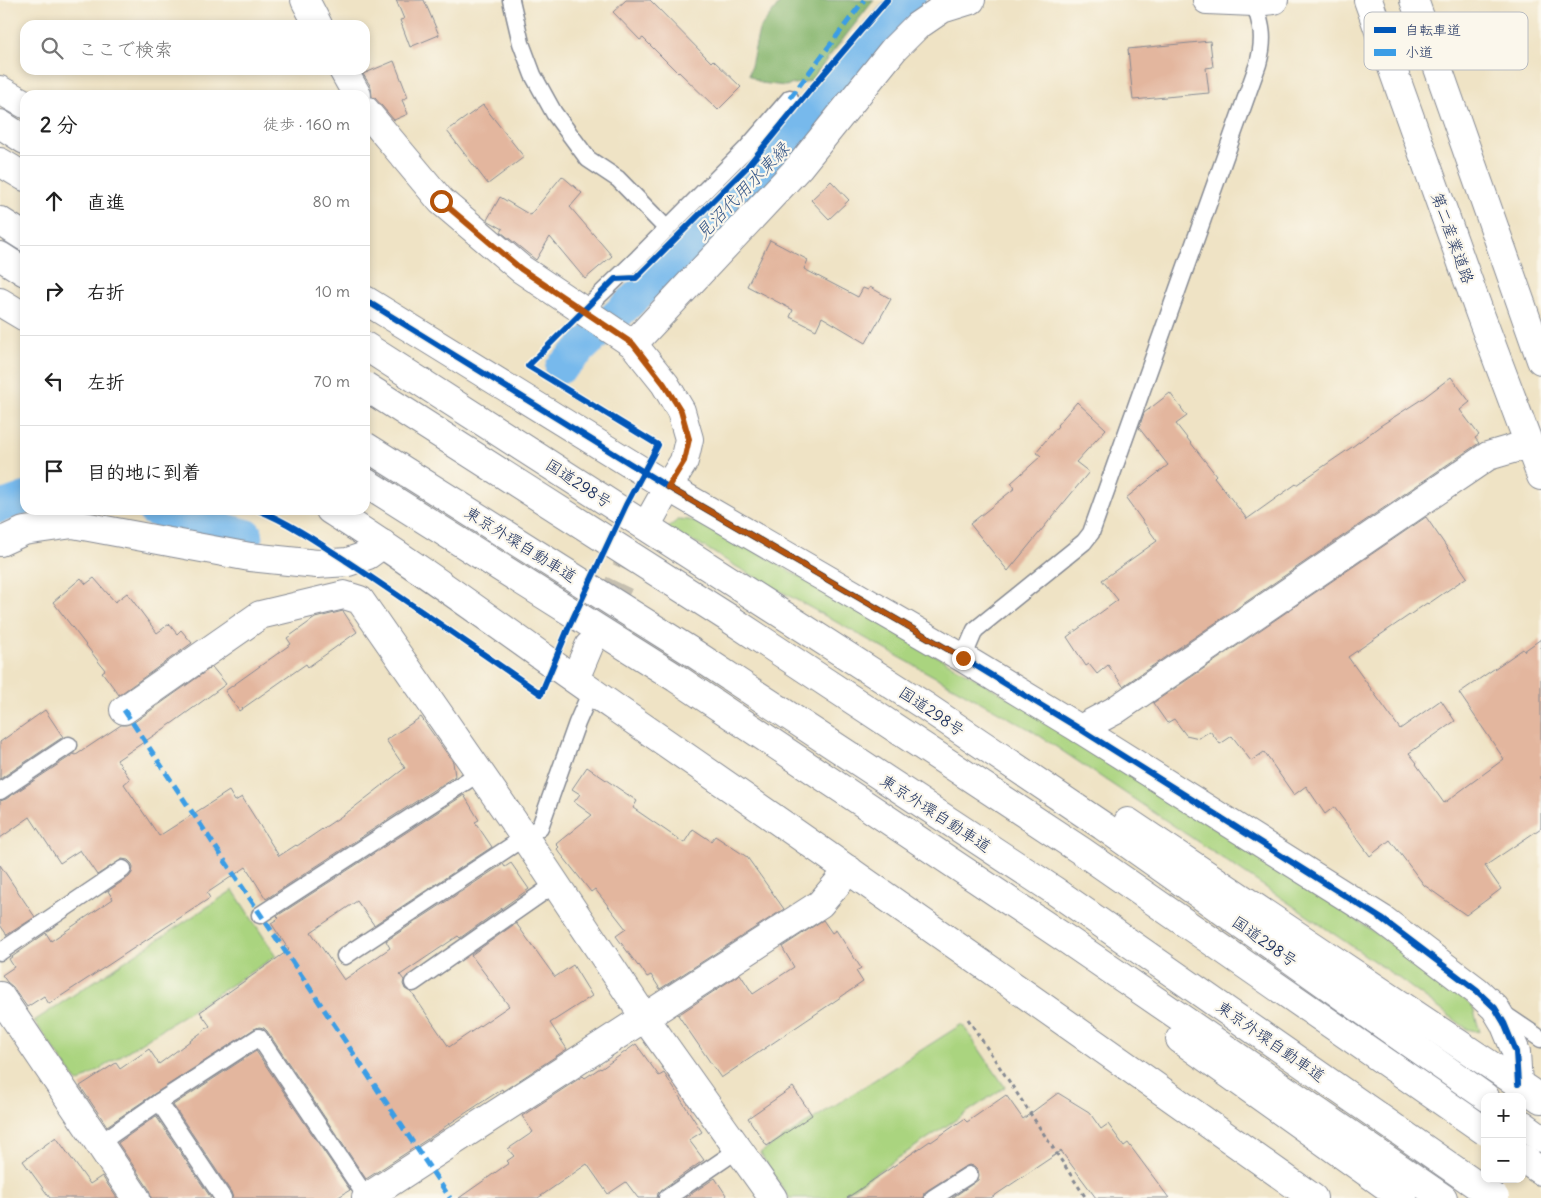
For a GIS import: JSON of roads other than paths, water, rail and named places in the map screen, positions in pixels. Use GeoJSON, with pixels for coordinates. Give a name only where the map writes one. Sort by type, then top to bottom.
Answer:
{"type":"FeatureCollection","features":[{"type":"Feature","properties":{"kind":"main road"},"geometry":{"type":"LineString","coordinates":[[305,0],[315,20]]}},
{"type":"Feature","properties":{"kind":"main road"},"geometry":{"type":"LineString","coordinates":[[633,344],[799,167],[894,49],[917,26],[942,9],[971,0]]}},
{"type":"Feature","properties":{"kind":"main road"},"geometry":{"type":"LineString","coordinates":[[1207,0],[1264,1]]}},
{"type":"Feature","properties":{"kind":"main road","name":"第二産業道路"},"geometry":{"type":"LineString","coordinates":[[1368,0],[1372,12]]}},
{"type":"Feature","properties":{"kind":"main road"},"geometry":{"type":"LineString","coordinates":[[1414,0],[1418,12]]}},
{"type":"Feature","properties":{"kind":"main road","name":"第二産業道路"},"geometry":{"type":"LineString","coordinates":[[1393,70],[1480,314],[1541,476]]}},
{"type":"Feature","properties":{"kind":"main road"},"geometry":{"type":"LineString","coordinates":[[1439,70],[1541,360]]}},
{"type":"Feature","properties":{"kind":"main road"},"geometry":{"type":"LineString","coordinates":[[346,75],[354,90]]}},
{"type":"Feature","properties":{"kind":"main road"},"geometry":{"type":"LineString","coordinates":[[0,90],[20,101]]}},
{"type":"Feature","properties":{"kind":"main road"},"geometry":{"type":"LineString","coordinates":[[370,116],[441,201],[521,269],[633,344],[664,384],[681,411],[689,439],[684,461],[649,521]]}},
{"type":"Feature","properties":{"kind":"main road"},"geometry":{"type":"LineString","coordinates":[[0,124],[20,137]]}},
{"type":"Feature","properties":{"kind":"main road"},"geometry":{"type":"LineString","coordinates":[[0,162],[20,174]]}},
{"type":"Feature","properties":{"kind":"main road"},"geometry":{"type":"LineString","coordinates":[[0,221],[20,233]]}},
{"type":"Feature","properties":{"kind":"main road"},"geometry":{"type":"LineString","coordinates":[[0,256],[20,269]]}},
{"type":"Feature","properties":{"kind":"main road"},"geometry":{"type":"LineString","coordinates":[[0,302],[20,314]]}},
{"type":"Feature","properties":{"kind":"main road"},"geometry":{"type":"LineString","coordinates":[[370,303],[668,487],[963,658],[1080,729],[1382,919],[1476,991],[1495,1008],[1504,1023],[1516,1052],[1518,1084]]}},
{"type":"Feature","properties":{"kind":"main road"},"geometry":{"type":"LineString","coordinates":[[0,312],[20,322]]}},
{"type":"Feature","properties":{"kind":"main road","name":"国道298号"},"geometry":{"type":"LineString","coordinates":[[370,349],[925,706],[1112,832],[1481,1094]]}},
{"type":"Feature","properties":{"kind":"main road"},"geometry":{"type":"LineString","coordinates":[[370,389],[726,617],[1084,852],[1481,1128]]}},
{"type":"Feature","properties":{"kind":"main road"},"geometry":{"type":"LineString","coordinates":[[1080,729],[1122,705],[1488,456],[1530,444]]}},
{"type":"Feature","properties":{"kind":"main road","name":"東京外環自動車道"},"geometry":{"type":"LineString","coordinates":[[370,449],[695,654],[1047,886],[1495,1198]]}},
{"type":"Feature","properties":{"kind":"main road"},"geometry":{"type":"LineString","coordinates":[[370,485],[676,678],[1069,941],[1443,1198]]}},
{"type":"Feature","properties":{"kind":"main road"},"geometry":{"type":"LineString","coordinates":[[338,515],[383,544],[849,870],[1313,1198]]}},
{"type":"Feature","properties":{"kind":"main road"},"geometry":{"type":"LineString","coordinates":[[0,542],[24,531],[73,524],[250,557],[317,564],[348,562],[368,555],[383,544]]}},
{"type":"Feature","properties":{"kind":"main road"},"geometry":{"type":"LineString","coordinates":[[124,710],[260,614],[344,595],[360,600],[480,773],[645,1018],[739,1149],[766,1196]]}},
{"type":"Feature","properties":{"kind":"main road"},"geometry":{"type":"LineString","coordinates":[[583,685],[590,646]]}},
{"type":"Feature","properties":{"kind":"main road"},"geometry":{"type":"LineString","coordinates":[[925,706],[1108,808],[1541,1099]]}},
{"type":"Feature","properties":{"kind":"main road"},"geometry":{"type":"LineString","coordinates":[[863,804],[1233,1078],[1403,1198]]}},
{"type":"Feature","properties":{"kind":"main road"},"geometry":{"type":"LineString","coordinates":[[367,1198],[820,904],[849,870]]}},
{"type":"Feature","properties":{"kind":"main road"},"geometry":{"type":"LineString","coordinates":[[0,996],[135,1198]]}},
{"type":"Feature","properties":{"kind":"main road"},"geometry":{"type":"LineString","coordinates":[[1526,1127],[1541,1138]]}},
{"type":"Feature","properties":{"kind":"main road"},"geometry":{"type":"LineString","coordinates":[[1526,1161],[1541,1172]]}},
{"type":"Feature","properties":{"kind":"lane"},"geometry":{"type":"LineString","coordinates":[[511,0],[522,43],[533,75],[559,121],[588,159],[618,179],[667,230]]}},
{"type":"Feature","properties":{"kind":"lane"},"geometry":{"type":"LineString","coordinates":[[963,658],[975,630],[1084,542],[1091,534],[1258,64],[1262,48],[1264,1]]}},
{"type":"Feature","properties":{"kind":"lane"},"geometry":{"type":"LineString","coordinates":[[583,310],[667,230],[746,150],[790,98]]}},
{"type":"Feature","properties":{"kind":"lane"},"geometry":{"type":"LineString","coordinates":[[345,956],[540,827],[577,722],[583,685]]}},
{"type":"Feature","properties":{"kind":"lane"},"geometry":{"type":"LineString","coordinates":[[0,791],[69,745]]}},
{"type":"Feature","properties":{"kind":"lane"},"geometry":{"type":"LineString","coordinates":[[260,915],[480,773]]}},
{"type":"Feature","properties":{"kind":"lane"},"geometry":{"type":"LineString","coordinates":[[0,952],[123,869]]}},
{"type":"Feature","properties":{"kind":"lane"},"geometry":{"type":"LineString","coordinates":[[413,983],[555,884]]}},
{"type":"Feature","properties":{"kind":"lane"},"geometry":{"type":"LineString","coordinates":[[1495,1008],[1541,1039]]}},
{"type":"Feature","properties":{"kind":"lane"},"geometry":{"type":"LineString","coordinates":[[100,1143],[259,1037],[367,1198]]}},
{"type":"Feature","properties":{"kind":"lane"},"geometry":{"type":"LineString","coordinates":[[160,1102],[223,1198]]}},
{"type":"Feature","properties":{"kind":"lane"},"geometry":{"type":"LineString","coordinates":[[667,1198],[739,1149]]}},
{"type":"Feature","properties":{"kind":"lane"},"geometry":{"type":"LineString","coordinates":[[933,1198],[969,1175]]}},
{"type":"Feature","properties":{"kind":"waterway","name":"見沼代用水東縁"},"geometry":{"type":"LineString","coordinates":[[561,368],[728,209],[798,132],[878,33],[904,4],[910,0]]}},
{"type":"Feature","properties":{"kind":"waterway","name":"見沼代用水東縁"},"geometry":{"type":"LineString","coordinates":[[0,507],[20,500]]}},
{"type":"Feature","properties":{"kind":"waterway","name":"見沼代用水東縁"},"geometry":{"type":"LineString","coordinates":[[172,515],[247,535]]}},
{"type":"Feature","properties":{"kind":"tunnel"},"geometry":{"type":"LineString","coordinates":[[589,646],[649,521]]}}]}
